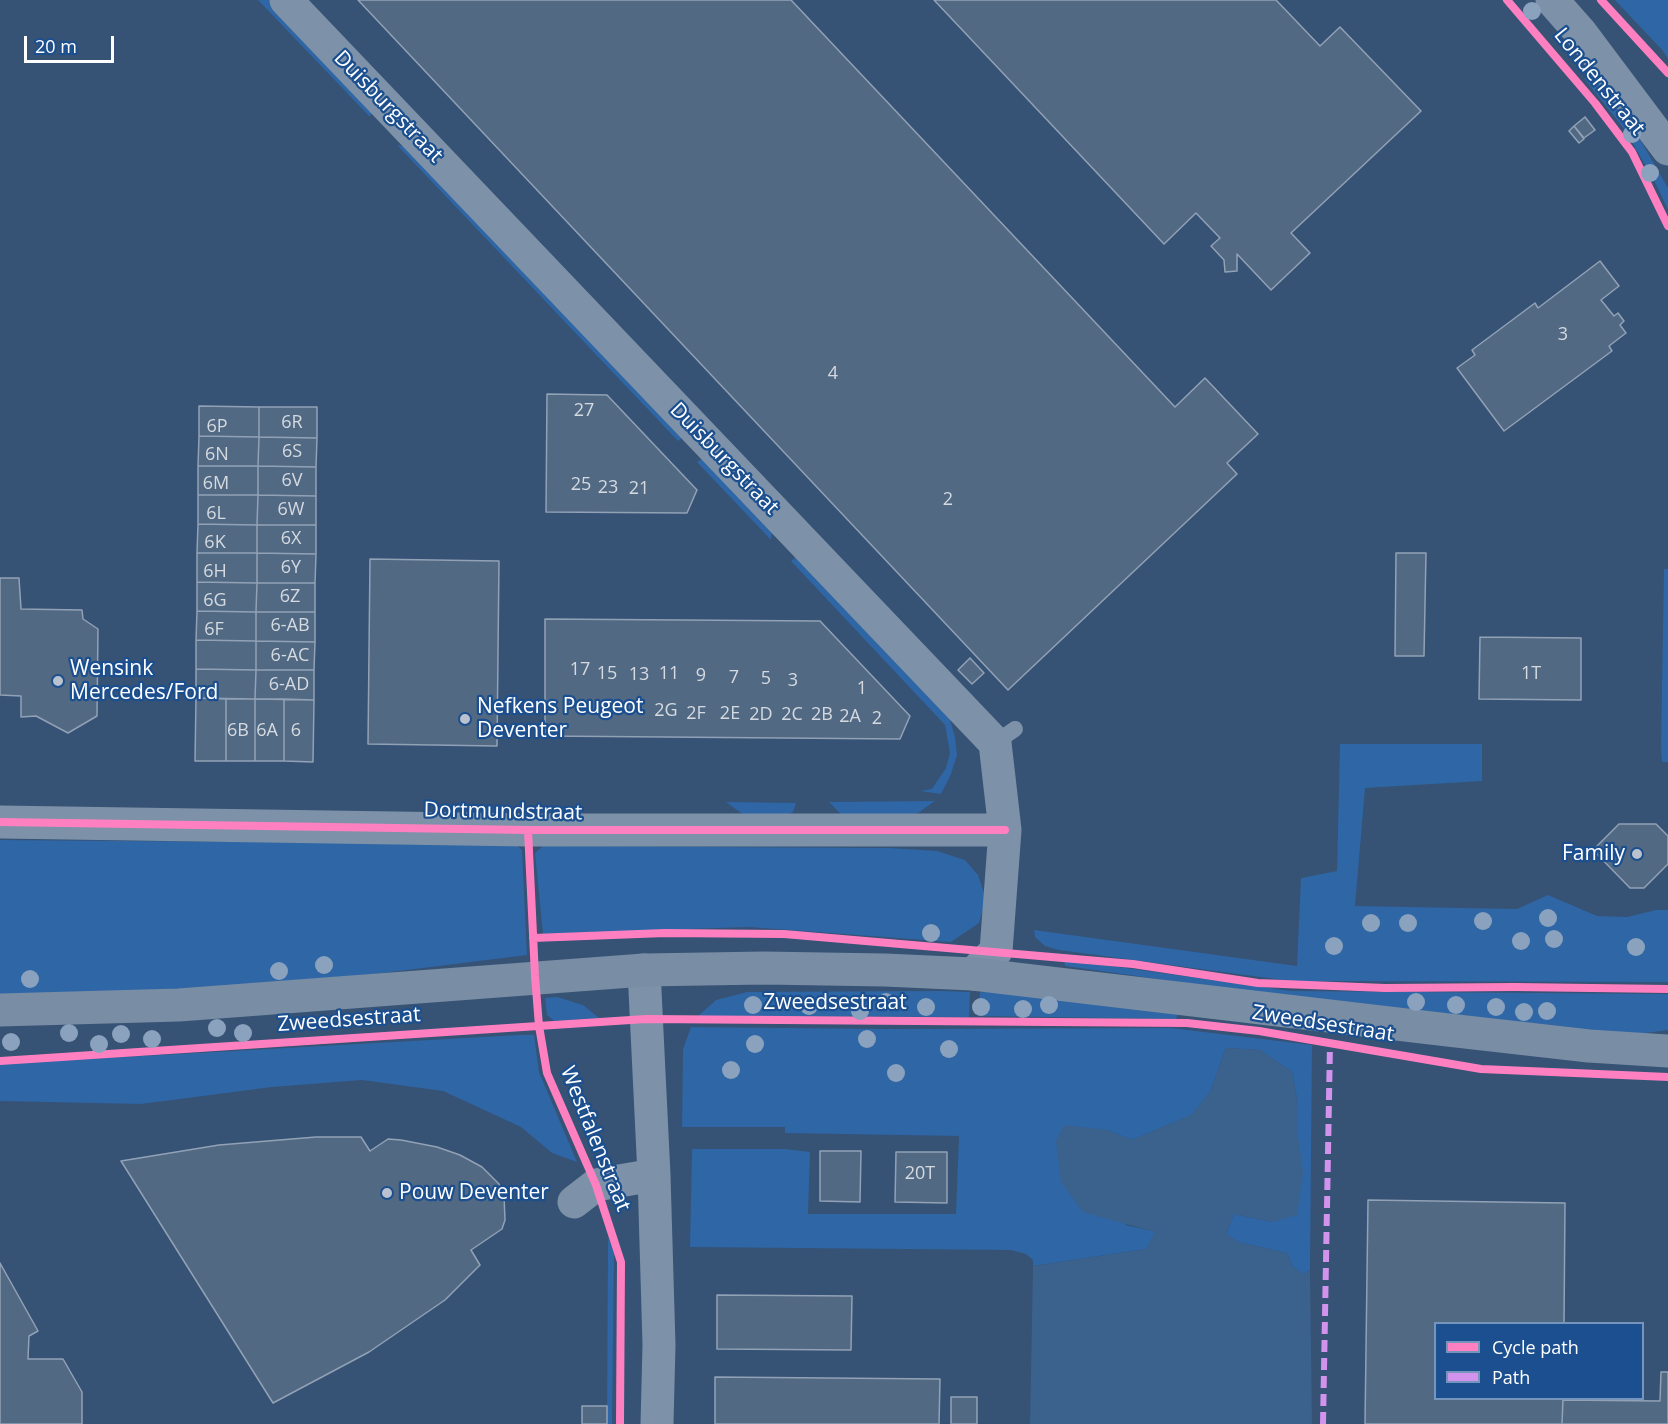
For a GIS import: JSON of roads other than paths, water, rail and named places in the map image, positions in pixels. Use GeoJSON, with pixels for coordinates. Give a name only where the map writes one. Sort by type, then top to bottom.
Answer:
{"type":"FeatureCollection","features":[{"type":"Feature","properties":{"kind":"street","name":"Duisburgstraat"},"geometry":{"type":"LineString","coordinates":[[286,0],[1005,736],[1005,830],[996,951],[974,974]]}},
{"type":"Feature","properties":{"kind":"street","name":"Londenstraat"},"geometry":{"type":"LineString","coordinates":[[1552,0],[1581,33],[1668,149]]}},
{"type":"Feature","properties":{"kind":"street","name":"Dortmundstraat"},"geometry":{"type":"LineString","coordinates":[[0,822],[518,830],[1005,830]]}},
{"type":"Feature","properties":{"kind":"street","name":"Zweedsestraat"},"geometry":{"type":"LineString","coordinates":[[0,1011],[179,1005],[644,970],[775,968],[974,974],[1460,1032],[1589,1046],[1668,1051]]}},
{"type":"Feature","properties":{"kind":"street","name":"Westfalenstraat"},"geometry":{"type":"LineString","coordinates":[[644,970],[659,1345],[657,1424]]}},
{"type":"Feature","properties":{"kind":"street"},"geometry":{"type":"LineString","coordinates":[[574,1202],[596,1185],[654,1175]]}},
{"type":"Feature","properties":{"kind":"place","name":"Wensink Mercedes/Ford"},"geometry":{"type":"Point","coordinates":[58,681]}},
{"type":"Feature","properties":{"kind":"place","name":"Nefkens Peugeot Deventer"},"geometry":{"type":"Point","coordinates":[465,719]}},
{"type":"Feature","properties":{"kind":"place","name":"Family"},"geometry":{"type":"Point","coordinates":[1637,854]}},
{"type":"Feature","properties":{"kind":"place","name":"Pouw Deventer"},"geometry":{"type":"Point","coordinates":[387,1193]}}]}
